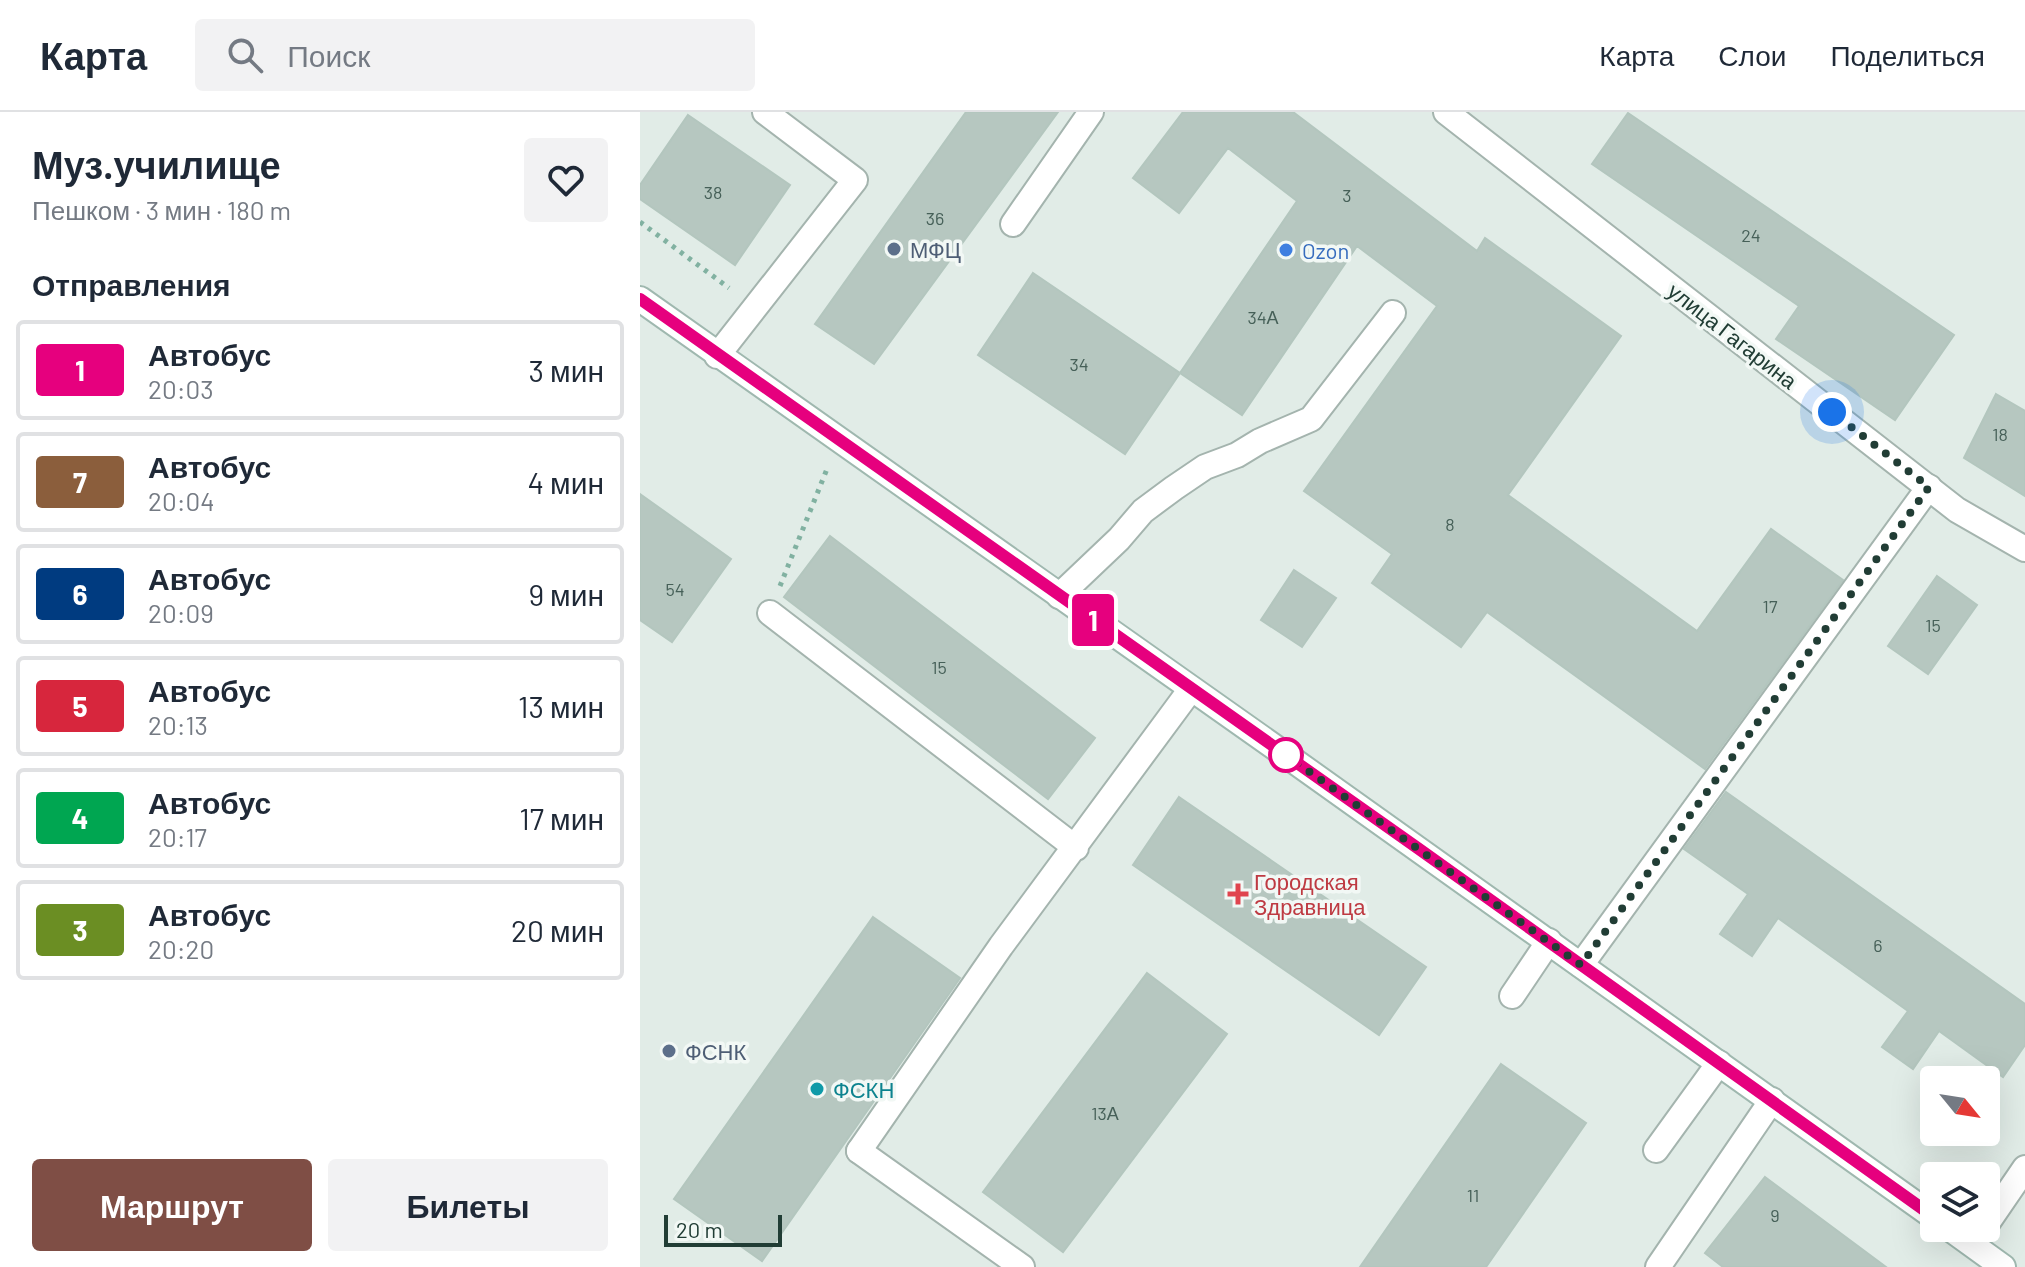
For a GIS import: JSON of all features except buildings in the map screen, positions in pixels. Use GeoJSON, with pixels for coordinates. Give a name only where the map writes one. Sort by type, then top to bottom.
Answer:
{"type":"FeatureCollection","features":[{"type":"Feature","properties":{"kind":"main road"},"geometry":{"type":"LineString","coordinates":[[717,356],[855,180],[765,112]]}},
{"type":"Feature","properties":{"kind":"main road"},"geometry":{"type":"LineString","coordinates":[[1013,224],[1091,112]]}},
{"type":"Feature","properties":{"kind":"main road","name":"улица Гагарина"},"geometry":{"type":"LineString","coordinates":[[1446,112],[1957,510],[2025,549]]}},
{"type":"Feature","properties":{"kind":"main road"},"geometry":{"type":"LineString","coordinates":[[640,299],[1920,1207]]}},
{"type":"Feature","properties":{"kind":"main road"},"geometry":{"type":"LineString","coordinates":[[1059,596],[1119,539],[1143,511],[1174,488],[1205,467],[1311,419],[1393,313]]}},
{"type":"Feature","properties":{"kind":"main road"},"geometry":{"type":"LineString","coordinates":[[1581,965],[1929,487]]}},
{"type":"Feature","properties":{"kind":"main road"},"geometry":{"type":"LineString","coordinates":[[770,613],[1076,848]]}},
{"type":"Feature","properties":{"kind":"main road"},"geometry":{"type":"LineString","coordinates":[[1022,1267],[859,1151],[1001,946],[1191,689]]}},
{"type":"Feature","properties":{"kind":"main road"},"geometry":{"type":"LineString","coordinates":[[1512,996],[1549,941]]}},
{"type":"Feature","properties":{"kind":"main road"},"geometry":{"type":"LineString","coordinates":[[1656,1150],[1719,1063]]}},
{"type":"Feature","properties":{"kind":"main road"},"geometry":{"type":"LineString","coordinates":[[1658,1267],[1772,1100]]}},
{"type":"Feature","properties":{"kind":"main road"},"geometry":{"type":"LineString","coordinates":[[2000,1205],[2025,1168]]}},
{"type":"Feature","properties":{"kind":"main road"},"geometry":{"type":"LineString","coordinates":[[1987,1242],[2003,1267]]}},
{"type":"Feature","properties":{"kind":"path"},"geometry":{"type":"LineString","coordinates":[[640,222],[756,307]]}},
{"type":"Feature","properties":{"kind":"path"},"geometry":{"type":"LineString","coordinates":[[770,613],[806,516],[840,441]]}},
{"type":"Feature","properties":{"kind":"bus line","name":"1"},"geometry":{"type":"LineString","coordinates":[[640,299],[1920,1207]]}},
{"type":"Feature","properties":{"kind":"place","name":"МФЦ"},"geometry":{"type":"Point","coordinates":[894,249]}},
{"type":"Feature","properties":{"kind":"place","name":"Ozon"},"geometry":{"type":"Point","coordinates":[1286,250]}},
{"type":"Feature","properties":{"kind":"place","name":"Городская Здравница"},"geometry":{"type":"Point","coordinates":[1238,894]}},
{"type":"Feature","properties":{"kind":"place","name":"ФСНК"},"geometry":{"type":"Point","coordinates":[669,1051]}},
{"type":"Feature","properties":{"kind":"place","name":"ФСКН"},"geometry":{"type":"Point","coordinates":[817,1089]}},
{"type":"Feature","properties":{"kind":"route"},"geometry":{"type":"LineString","coordinates":[[1286,755],[1581,965],[1929,487],[1832,412]]}}]}
